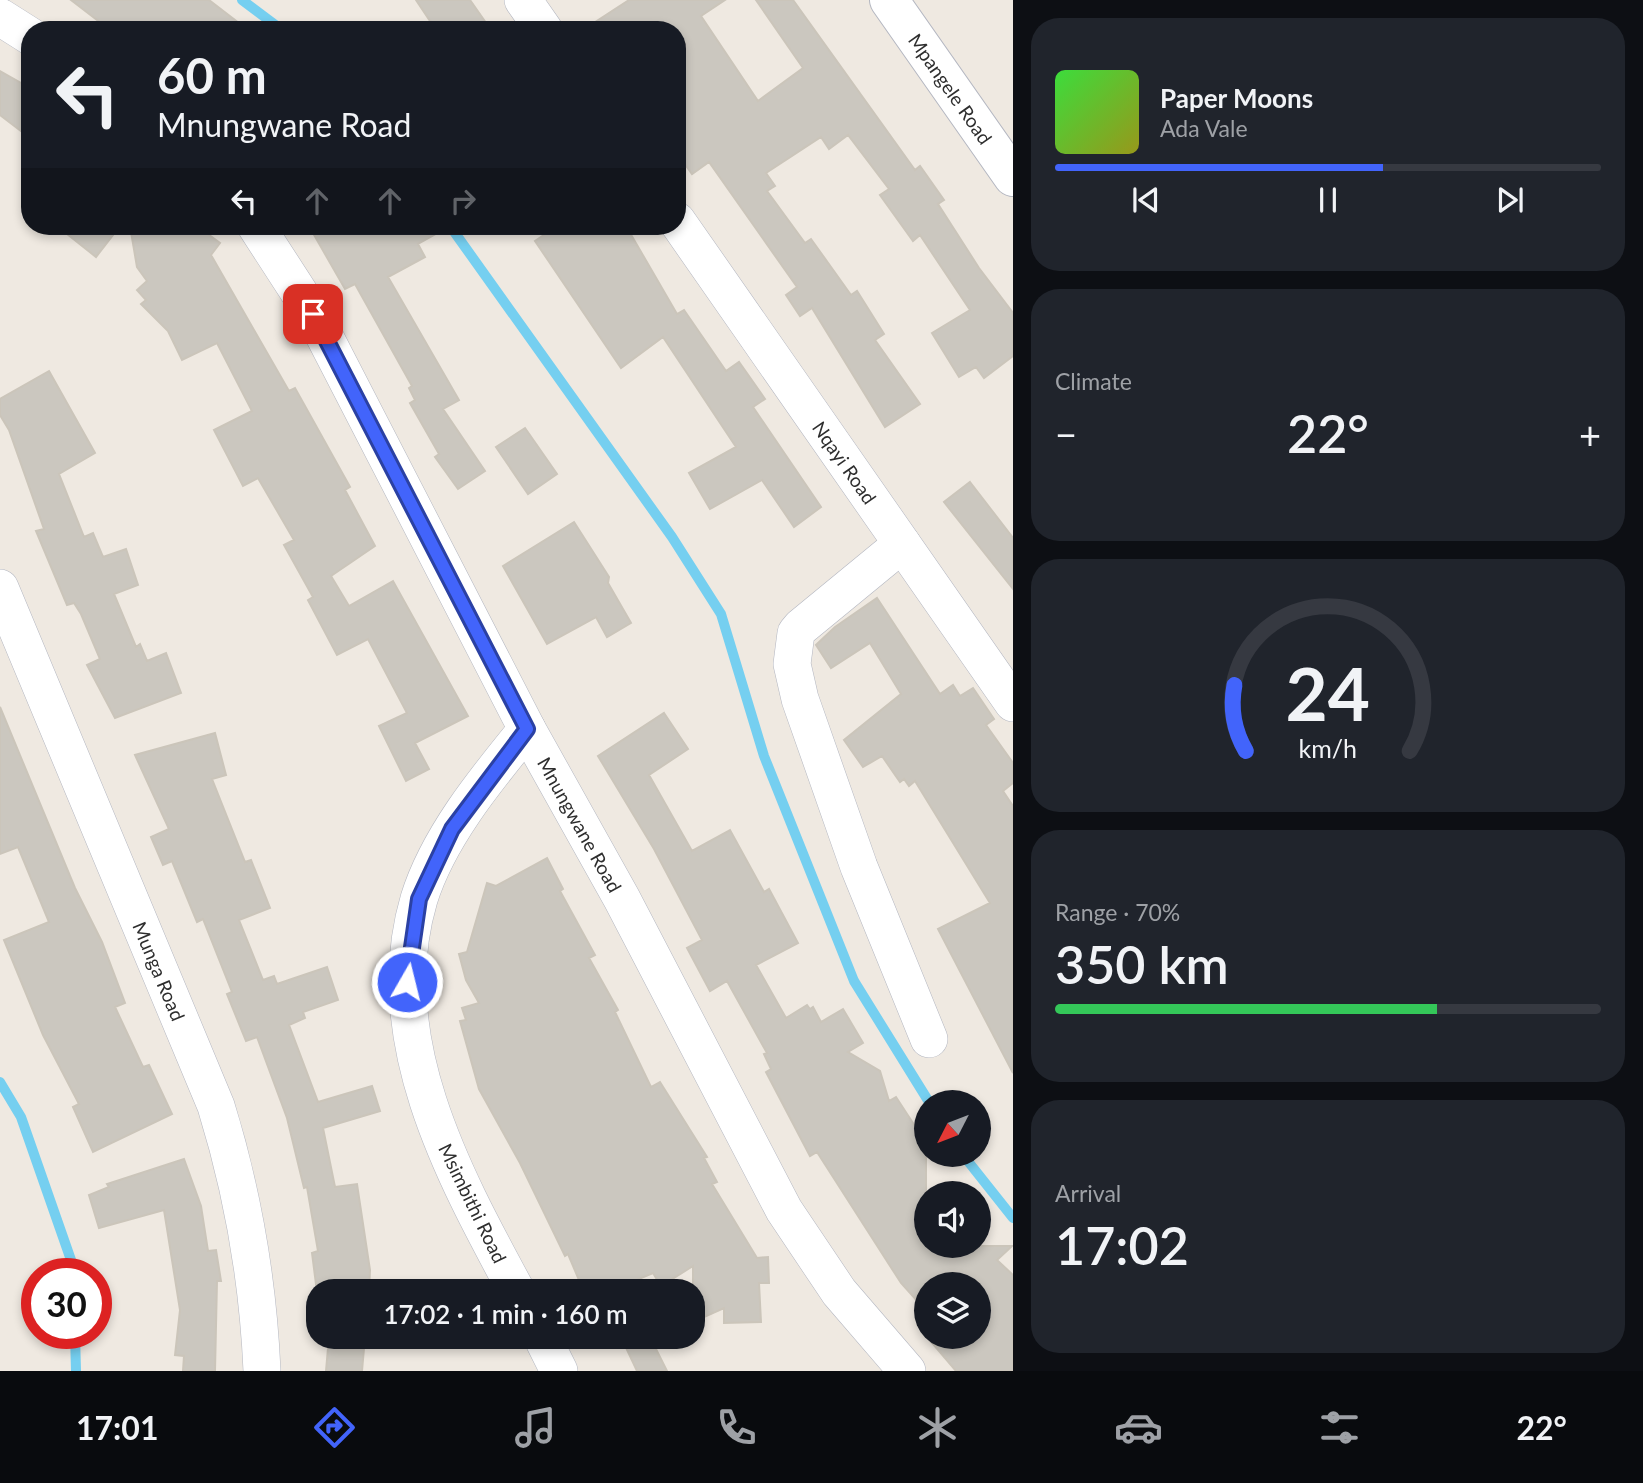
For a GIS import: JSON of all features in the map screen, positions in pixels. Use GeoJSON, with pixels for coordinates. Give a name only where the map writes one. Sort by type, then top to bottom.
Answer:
{"type":"FeatureCollection","features":[{"type":"Feature","properties":{"kind":"street"},"geometry":{"type":"LineString","coordinates":[[523,0],[538,21]]}},
{"type":"Feature","properties":{"kind":"street","name":"Mpangele Road"},"geometry":{"type":"LineString","coordinates":[[889,0],[1013,177]]}},
{"type":"Feature","properties":{"kind":"street"},"geometry":{"type":"LineString","coordinates":[[0,17],[21,30]]}},
{"type":"Feature","properties":{"kind":"street","name":"Mnungwane Road"},"geometry":{"type":"LineString","coordinates":[[262,235],[313,314],[527,729],[622,899],[784,1209],[839,1292],[907,1371]]}},
{"type":"Feature","properties":{"kind":"street","name":"Nqayi Road"},"geometry":{"type":"LineString","coordinates":[[686,235],[1013,703]]}},
{"type":"Feature","properties":{"kind":"street"},"geometry":{"type":"LineString","coordinates":[[902,544],[801,627],[796,633],[792,664],[800,699],[859,867],[929,1039]]}},
{"type":"Feature","properties":{"kind":"street","name":"Munga Road"},"geometry":{"type":"LineString","coordinates":[[0,587],[216,1106],[237,1172],[247,1226],[259,1309],[261,1371]]}},
{"type":"Feature","properties":{"kind":"street","name":"Msimbithi Road"},"geometry":{"type":"LineString","coordinates":[[510,1279],[449,1161],[428,1102],[411,1029],[407,982],[419,899],[452,829],[527,729]]}},
{"type":"Feature","properties":{"kind":"street"},"geometry":{"type":"LineString","coordinates":[[548,1349],[559,1371]]}},
{"type":"Feature","properties":{"kind":"building"},"geometry":{"type":"Polygon","coordinates":[[[71,0],[209,0],[236,21],[98,21],[71,0]]]}},
{"type":"Feature","properties":{"kind":"building"},"geometry":{"type":"Polygon","coordinates":[[[416,0],[470,0],[485,21],[430,21],[416,0]]]}},
{"type":"Feature","properties":{"kind":"building"},"geometry":{"type":"Polygon","coordinates":[[[629,0],[725,0],[701,16],[758,101],[803,68],[756,0],[793,0],[915,170],[920,166],[944,200],[938,204],[979,268],[1013,313],[1013,356],[984,378],[976,367],[959,377],[932,333],[970,310],[920,235],[913,241],[880,195],[889,189],[848,135],[829,149],[821,137],[766,173],[775,186],[767,191],[805,243],[811,239],[851,295],[857,291],[884,334],[875,340],[920,404],[885,427],[812,308],[800,316],[786,295],[797,287],[709,162],[692,174],[686,166],[686,21],[597,21],[629,0]]]}},
{"type":"Feature","properties":{"kind":"building"},"geometry":{"type":"Polygon","coordinates":[[[0,71],[21,83],[21,131],[0,115],[0,71]]]}},
{"type":"Feature","properties":{"kind":"building"},"geometry":{"type":"Polygon","coordinates":[[[68,235],[113,235],[96,257],[68,235]]]}},
{"type":"Feature","properties":{"kind":"building"},"geometry":{"type":"Polygon","coordinates":[[[132,235],[209,235],[220,243],[211,255],[289,391],[295,388],[350,487],[345,490],[375,546],[331,576],[349,606],[393,581],[468,716],[415,743],[429,769],[406,781],[379,726],[407,713],[368,639],[337,655],[308,600],[313,597],[284,545],[294,540],[258,478],[243,486],[214,430],[252,411],[217,343],[182,360],[168,331],[141,304],[146,300],[137,290],[147,281],[137,267],[132,235]]]}},
{"type":"Feature","properties":{"kind":"building"},"geometry":{"type":"Polygon","coordinates":[[[314,235],[434,235],[418,244],[425,257],[388,277],[459,400],[443,409],[485,471],[458,489],[435,457],[439,454],[410,403],[415,400],[409,388],[412,386],[355,284],[345,289],[314,235]]]}},
{"type":"Feature","properties":{"kind":"building"},"geometry":{"type":"Polygon","coordinates":[[[544,235],[631,235],[677,314],[684,310],[726,371],[739,362],[765,399],[753,407],[821,507],[794,527],[762,480],[710,509],[689,473],[736,447],[663,337],[621,368],[535,241],[544,235]]]}},
{"type":"Feature","properties":{"kind":"building"},"geometry":{"type":"Polygon","coordinates":[[[49,371],[95,453],[59,474],[84,537],[93,533],[103,557],[126,549],[138,585],[114,594],[136,647],[140,644],[147,661],[166,653],[181,693],[115,718],[87,665],[100,659],[81,614],[74,603],[67,605],[36,531],[44,529],[9,430],[0,415],[0,399],[49,371]]]}},
{"type":"Feature","properties":{"kind":"building"},"geometry":{"type":"Polygon","coordinates":[[[525,428],[557,474],[528,494],[496,447],[525,428]]]}},
{"type":"Feature","properties":{"kind":"building"},"geometry":{"type":"Polygon","coordinates":[[[970,482],[1013,538],[1013,589],[944,502],[970,482]]]}},
{"type":"Feature","properties":{"kind":"building"},"geometry":{"type":"Polygon","coordinates":[[[574,522],[609,577],[608,583],[631,623],[607,637],[596,617],[547,644],[503,566],[574,522]]]}},
{"type":"Feature","properties":{"kind":"building"},"geometry":{"type":"Polygon","coordinates":[[[877,598],[940,694],[953,685],[960,696],[973,688],[994,719],[986,725],[1013,763],[1013,783],[1003,791],[1013,806],[1013,1073],[938,929],[990,903],[915,781],[909,786],[904,779],[900,782],[882,756],[863,767],[844,740],[901,694],[870,643],[831,668],[816,645],[835,627],[877,598]]]}},
{"type":"Feature","properties":{"kind":"building"},"geometry":{"type":"Polygon","coordinates":[[[0,707],[75,888],[102,942],[125,1003],[115,1007],[143,1067],[149,1065],[172,1114],[93,1152],[73,1107],[79,1104],[43,1035],[4,940],[49,922],[18,847],[0,854],[0,707]]]}},
{"type":"Feature","properties":{"kind":"building"},"geometry":{"type":"Polygon","coordinates":[[[664,713],[688,749],[649,775],[692,851],[730,830],[764,892],[769,889],[798,943],[756,965],[786,1018],[807,1005],[810,1009],[813,1007],[821,1022],[843,1009],[863,1043],[848,1052],[880,1071],[889,1101],[896,1097],[914,1125],[914,1167],[926,1167],[926,1181],[914,1181],[914,1258],[991,1258],[991,1246],[1012,1246],[997,1260],[1013,1275],[1013,1371],[956,1371],[937,1349],[991,1349],[991,1272],[914,1272],[914,1298],[901,1283],[817,1152],[810,1156],[766,1072],[771,1069],[764,1054],[767,1053],[727,981],[710,991],[687,948],[702,940],[654,849],[598,756],[664,713]]]}},
{"type":"Feature","properties":{"kind":"building"},"geometry":{"type":"Polygon","coordinates":[[[215,733],[226,775],[212,779],[245,862],[251,860],[270,908],[239,920],[263,980],[274,976],[277,984],[327,967],[338,1000],[303,1012],[305,1018],[289,1025],[318,1102],[372,1086],[380,1111],[323,1128],[335,1187],[357,1184],[370,1279],[315,1279],[312,1253],[318,1251],[307,1187],[304,1188],[287,1118],[257,1037],[246,1041],[227,994],[232,992],[203,919],[197,922],[172,861],[163,865],[151,837],[169,829],[135,755],[215,733]]]}},
{"type":"Feature","properties":{"kind":"building"},"geometry":{"type":"Polygon","coordinates":[[[547,858],[563,889],[560,891],[595,955],[589,958],[618,1010],[615,1012],[651,1087],[660,1082],[707,1157],[704,1158],[717,1182],[712,1184],[757,1258],[768,1257],[769,1283],[759,1283],[761,1322],[724,1323],[724,1308],[705,1317],[705,1279],[693,1279],[693,1266],[672,1279],[657,1279],[653,1273],[639,1279],[579,1279],[568,1254],[565,1256],[520,1163],[479,1089],[460,1021],[466,1020],[462,1008],[479,1003],[466,980],[459,954],[467,952],[487,883],[496,886],[547,858]]]}},
{"type":"Feature","properties":{"kind":"building"},"geometry":{"type":"Polygon","coordinates":[[[184,1159],[201,1206],[208,1251],[216,1250],[221,1281],[217,1281],[215,1371],[183,1371],[184,1356],[175,1355],[180,1310],[164,1210],[99,1228],[89,1195],[109,1187],[107,1184],[184,1159]]]}},
{"type":"Feature","properties":{"kind":"building"},"geometry":{"type":"Polygon","coordinates":[[[328,1349],[364,1349],[362,1371],[326,1371],[328,1349]]]}},
{"type":"Feature","properties":{"kind":"building"},"geometry":{"type":"Polygon","coordinates":[[[627,1349],[656,1349],[667,1371],[637,1371],[627,1349]]]}},
{"type":"Feature","properties":{"kind":"waterway"},"geometry":{"type":"LineString","coordinates":[[242,0],[270,21]]}},
{"type":"Feature","properties":{"kind":"waterway"},"geometry":{"type":"LineString","coordinates":[[456,235],[672,537],[721,614],[764,756],[854,981],[922,1090]]}},
{"type":"Feature","properties":{"kind":"waterway"},"geometry":{"type":"LineString","coordinates":[[0,1082],[21,1117],[70,1258]]}},
{"type":"Feature","properties":{"kind":"waterway"},"geometry":{"type":"LineString","coordinates":[[973,1167],[1013,1218]]}},
{"type":"Feature","properties":{"kind":"waterway"},"geometry":{"type":"LineString","coordinates":[[75,1349],[76,1371]]}},
{"type":"Feature","properties":{"kind":"route"},"geometry":{"type":"LineString","coordinates":[[313,314],[527,729],[452,829],[419,899],[407,982]]}}]}
